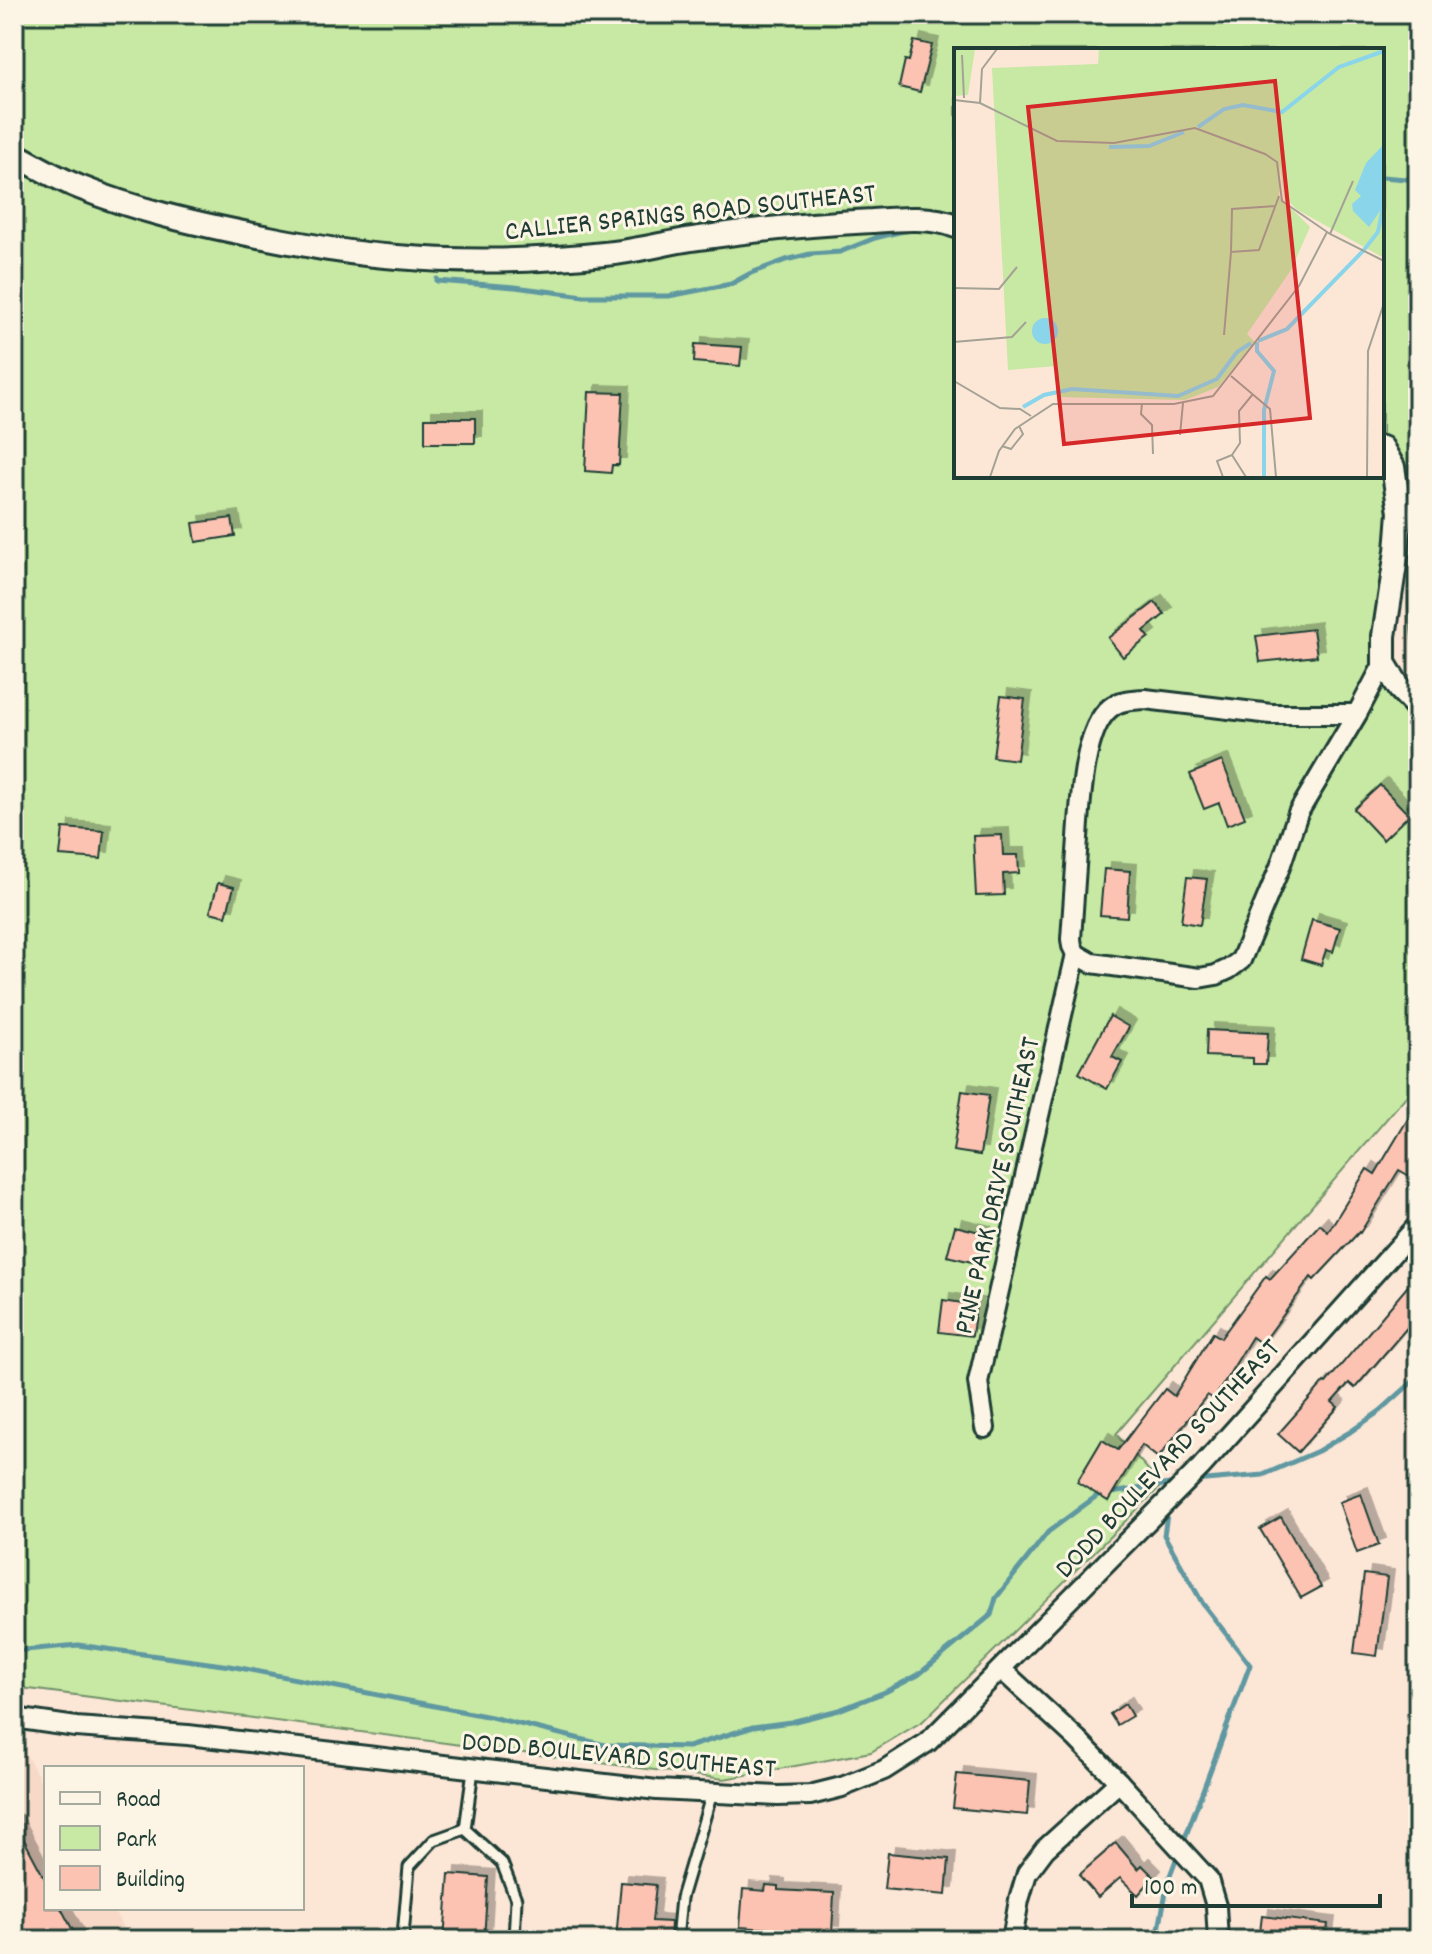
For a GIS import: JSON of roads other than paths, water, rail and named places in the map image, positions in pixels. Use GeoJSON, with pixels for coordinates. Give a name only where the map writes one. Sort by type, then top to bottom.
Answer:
{"type":"FeatureCollection","features":[{"type":"Feature","properties":{"kind":"street","name":"CALLIER SPRINGS ROAD SOUTHEAST"},"geometry":{"type":"LineString","coordinates":[[14,154],[76,186],[143,210],[321,248],[396,257],[470,260],[602,254],[775,227],[836,222],[920,220],[945,221],[954,225]]}},
{"type":"Feature","properties":{"kind":"street"},"geometry":{"type":"LineString","coordinates":[[1076,954],[1092,963],[1199,978],[1216,975],[1241,960],[1280,867],[1298,813],[1384,663],[1384,636],[1400,512],[1393,467],[1384,451]]}},
{"type":"Feature","properties":{"kind":"street"},"geometry":{"type":"LineString","coordinates":[[1384,663],[1400,689],[1418,708]]}},
{"type":"Feature","properties":{"kind":"street","name":"PINE PARK DRIVE SOUTHEAST"},"geometry":{"type":"LineString","coordinates":[[985,1428],[978,1382],[1076,954],[1071,939],[1082,780],[1100,719],[1111,706],[1145,699],[1271,714],[1357,714]]}},
{"type":"Feature","properties":{"kind":"street","name":"DODD BOULEVARD SOUTHEAST"},"geometry":{"type":"LineString","coordinates":[[14,1718],[76,1727],[188,1735],[657,1790],[778,1796],[810,1795],[842,1787],[884,1770],[928,1742],[1201,1467],[1418,1225]]}},
{"type":"Feature","properties":{"kind":"street"},"geometry":{"type":"LineString","coordinates":[[1001,1669],[1077,1739],[1208,1879],[1216,1906],[1218,1940]]}},
{"type":"Feature","properties":{"kind":"street"},"geometry":{"type":"LineString","coordinates":[[1012,1940],[1027,1873],[1045,1849],[1119,1782]]}},
{"type":"Feature","properties":{"kind":"lane"},"geometry":{"type":"LineString","coordinates":[[465,1829],[473,1770]]}},
{"type":"Feature","properties":{"kind":"lane"},"geometry":{"type":"LineString","coordinates":[[677,1940],[681,1898],[712,1793]]}},
{"type":"Feature","properties":{"kind":"lane"},"geometry":{"type":"LineString","coordinates":[[403,1936],[409,1867],[434,1840],[465,1829]]}},
{"type":"Feature","properties":{"kind":"lane"},"geometry":{"type":"LineString","coordinates":[[465,1829],[502,1863],[516,1899],[514,1940]]}},
{"type":"Feature","properties":{"kind":"waterway"},"geometry":{"type":"LineString","coordinates":[[1384,177],[1418,180]]}},
{"type":"Feature","properties":{"kind":"waterway"},"geometry":{"type":"LineString","coordinates":[[437,279],[584,296],[669,296],[731,284],[786,260],[810,254],[840,252],[875,238],[918,229]]}},
{"type":"Feature","properties":{"kind":"waterway"},"geometry":{"type":"LineString","coordinates":[[1194,1481],[1263,1475],[1318,1451],[1380,1411],[1418,1377]]}},
{"type":"Feature","properties":{"kind":"waterway"},"geometry":{"type":"LineString","coordinates":[[14,1651],[78,1645],[230,1666],[491,1717],[605,1745],[688,1747],[753,1727],[791,1722],[839,1710],[918,1675],[991,1615],[996,1598],[1048,1532],[1098,1495],[1176,1483]]}},
{"type":"Feature","properties":{"kind":"waterway"},"geometry":{"type":"LineString","coordinates":[[1168,1508],[1164,1535],[1203,1604],[1250,1665],[1183,1843]]}},
{"type":"Feature","properties":{"kind":"waterway"},"geometry":{"type":"LineString","coordinates":[[1157,1940],[1168,1881],[1179,1852]]}}]}
